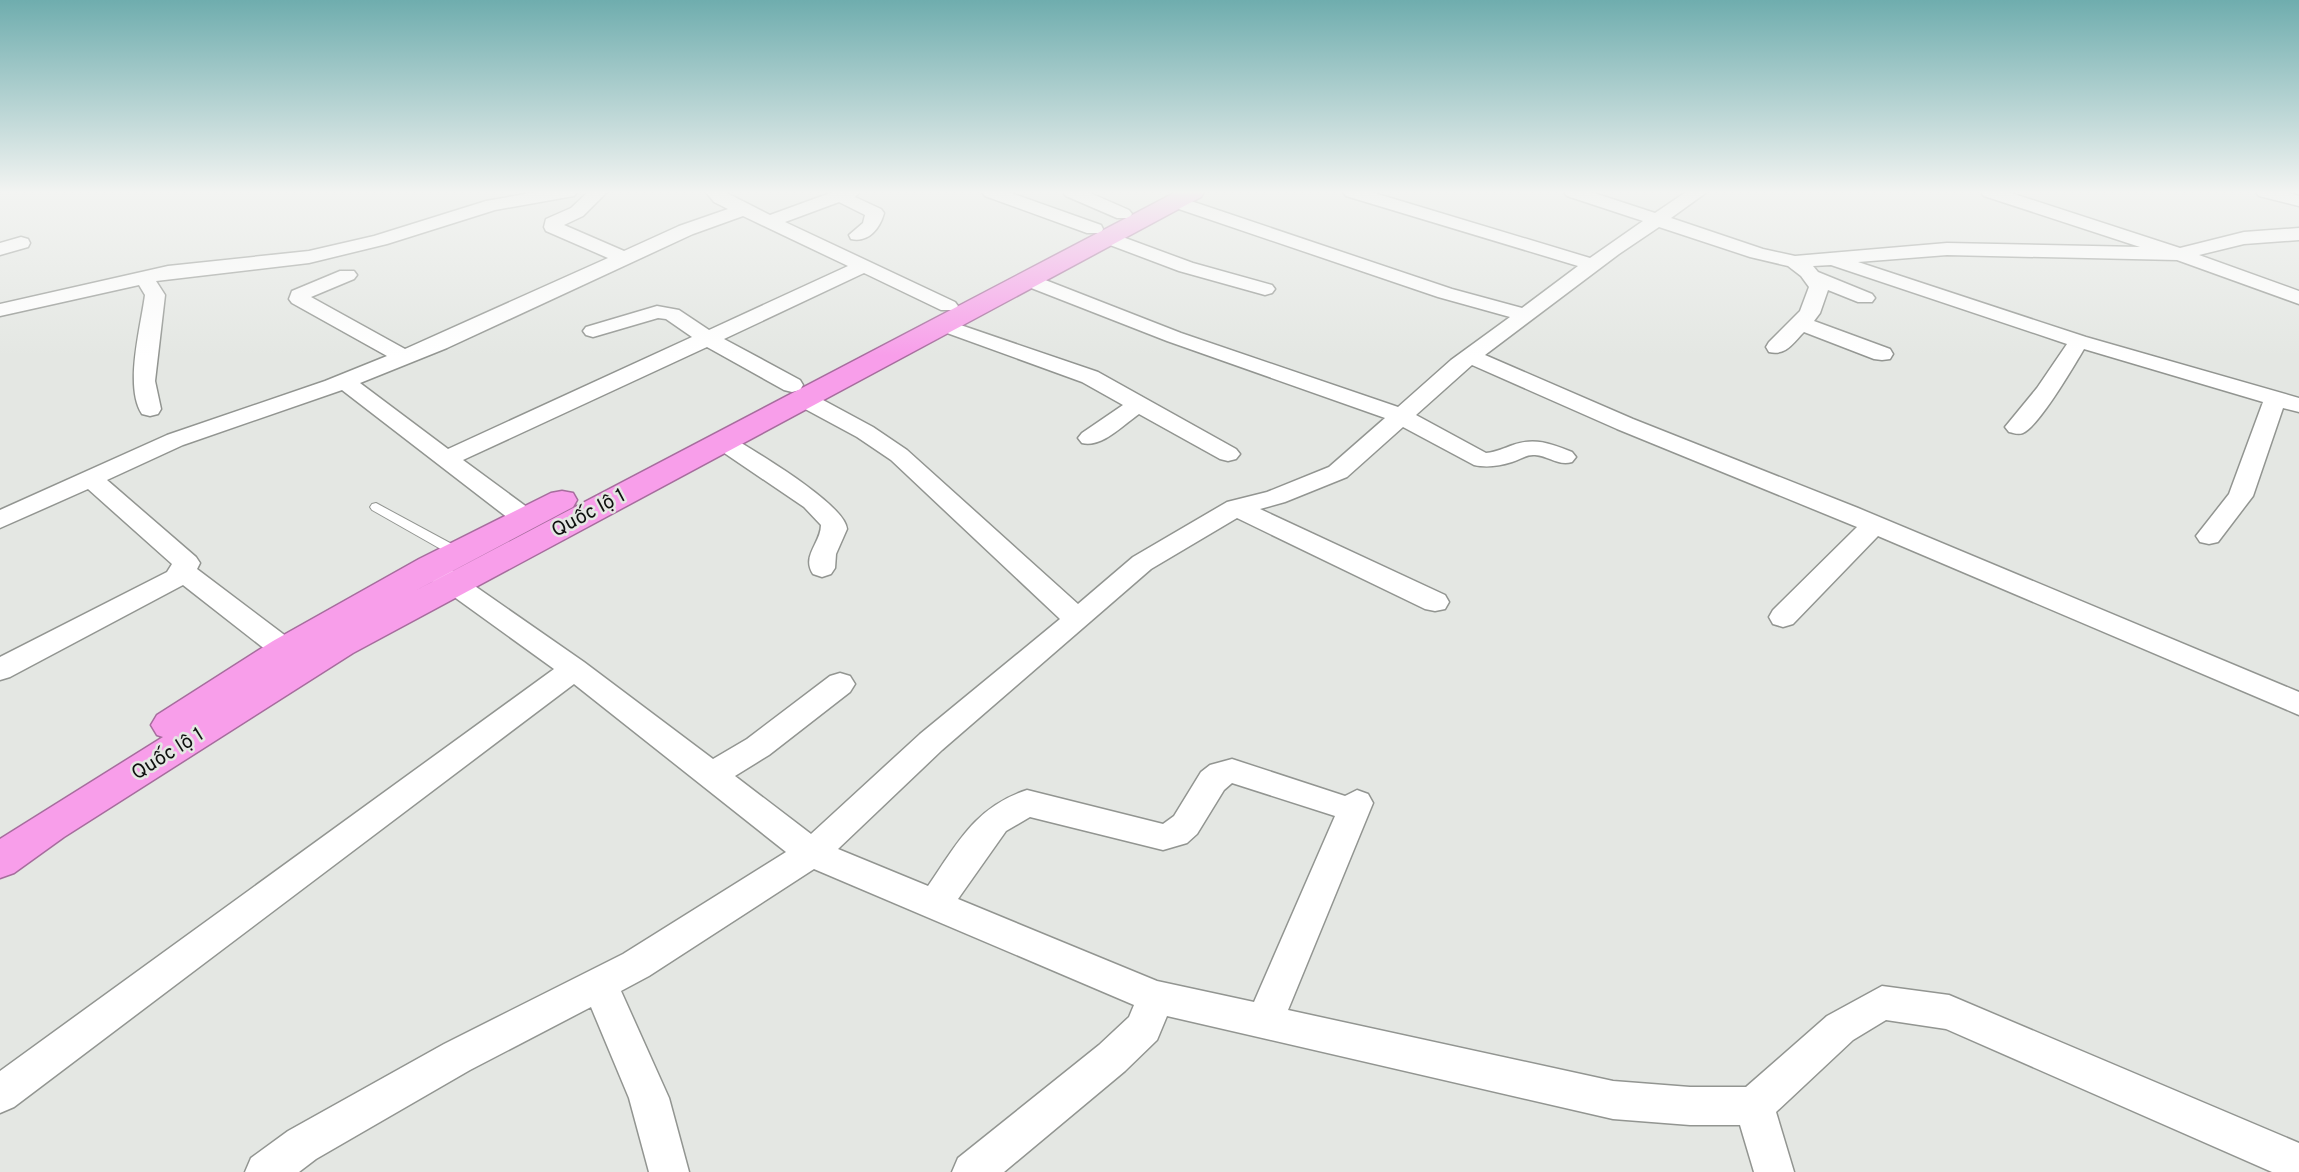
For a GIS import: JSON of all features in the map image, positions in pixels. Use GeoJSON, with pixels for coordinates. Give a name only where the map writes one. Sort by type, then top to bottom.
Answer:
{"type":"FeatureCollection","features":[{"type":"Feature","properties":{"kind":"highway","name":"Quốc lộ 1"},"geometry":{"type":"LineString","coordinates":[[0,861],[50,826],[341,644],[526,519],[797,391],[946,315],[1073,247]]}},
{"type":"Feature","properties":{"kind":"highway","name":"Quốc lộ 1"},"geometry":{"type":"LineString","coordinates":[[946,315],[1028,280],[1079,247]]}},
{"type":"Feature","properties":{"kind":"highway","name":"Quốc lộ 1"},"geometry":{"type":"LineString","coordinates":[[0,836],[285,650],[722,441],[797,391]]}},
{"type":"Feature","properties":{"kind":"street"},"geometry":{"type":"LineString","coordinates":[[0,310],[144,277],[198,268],[309,257],[352,247]]}},
{"type":"Feature","properties":{"kind":"street"},"geometry":{"type":"LineString","coordinates":[[598,247],[624,258]]}},
{"type":"Feature","properties":{"kind":"street"},"geometry":{"type":"LineString","coordinates":[[0,520],[175,440],[344,381],[404,357],[649,247]]}},
{"type":"Feature","properties":{"kind":"street"},"geometry":{"type":"LineString","coordinates":[[823,247],[864,266],[946,315],[1080,373],[1228,454]]}},
{"type":"Feature","properties":{"kind":"street"},"geometry":{"type":"LineString","coordinates":[[1147,247],[1196,272],[1264,289]]}},
{"type":"Feature","properties":{"kind":"street"},"geometry":{"type":"LineString","coordinates":[[1318,247],[1444,293],[1526,315]]}},
{"type":"Feature","properties":{"kind":"street"},"geometry":{"type":"LineString","coordinates":[[1533,247],[1594,265]]}},
{"type":"Feature","properties":{"kind":"street"},"geometry":{"type":"LineString","coordinates":[[266,1172],[302,1144],[457,1057],[636,965],[812,853],[931,742],[1142,563],[1236,508],[1276,497],[1338,472],[1471,357],[1619,247]]}},
{"type":"Feature","properties":{"kind":"street"},"geometry":{"type":"LineString","coordinates":[[1738,247],[1795,262],[1947,249],[2179,254],[2209,247]]}},
{"type":"Feature","properties":{"kind":"street"},"geometry":{"type":"LineString","coordinates":[[2157,247],[2299,298]]}},
{"type":"Feature","properties":{"kind":"street"},"geometry":{"type":"LineString","coordinates":[[1830,260],[2079,340],[2299,405]]}},
{"type":"Feature","properties":{"kind":"street"},"geometry":{"type":"LineString","coordinates":[[1776,347],[1810,313],[1819,288],[1811,276],[1795,262]]}},
{"type":"Feature","properties":{"kind":"street"},"geometry":{"type":"LineString","coordinates":[[446,459],[705,337],[864,266]]}},
{"type":"Feature","properties":{"kind":"street"},"geometry":{"type":"LineString","coordinates":[[347,275],[305,291],[299,295],[299,299],[404,357]]}},
{"type":"Feature","properties":{"kind":"street"},"geometry":{"type":"LineString","coordinates":[[1811,276],[1865,298]]}},
{"type":"Feature","properties":{"kind":"street"},"geometry":{"type":"LineString","coordinates":[[144,277],[155,295],[144,381],[150,409]]}},
{"type":"Feature","properties":{"kind":"street"},"geometry":{"type":"LineString","coordinates":[[1028,280],[1174,338],[1401,416],[1482,460],[1496,460],[1520,448],[1532,446],[1548,449],[1564,457]]}},
{"type":"Feature","properties":{"kind":"street"},"geometry":{"type":"LineString","coordinates":[[593,331],[662,311],[672,314],[705,337],[865,432],[899,455],[1077,619]]}},
{"type":"Feature","properties":{"kind":"street"},"geometry":{"type":"LineString","coordinates":[[1800,322],[1882,354]]}},
{"type":"Feature","properties":{"kind":"street"},"geometry":{"type":"LineString","coordinates":[[2017,427],[2046,392],[2079,340]]}},
{"type":"Feature","properties":{"kind":"street"},"geometry":{"type":"LineString","coordinates":[[1471,357],[1625,424],[1874,525],[2299,704]]}},
{"type":"Feature","properties":{"kind":"street"},"geometry":{"type":"LineString","coordinates":[[344,381],[526,519]]}},
{"type":"Feature","properties":{"kind":"street"},"geometry":{"type":"LineString","coordinates":[[2209,536],[2241,496],[2275,399]]}},
{"type":"Feature","properties":{"kind":"street"},"geometry":{"type":"LineString","coordinates":[[1090,438],[1137,405]]}},
{"type":"Feature","properties":{"kind":"street"},"geometry":{"type":"LineString","coordinates":[[722,441],[813,502],[834,523],[834,536],[824,547],[821,558],[822,568]]}},
{"type":"Feature","properties":{"kind":"street"},"geometry":{"type":"LineString","coordinates":[[0,670],[168,582],[182,571],[187,563],[186,559],[90,478]]}},
{"type":"Feature","properties":{"kind":"street"},"geometry":{"type":"LineString","coordinates":[[1236,508],[1435,602]]}},
{"type":"Feature","properties":{"kind":"street"},"geometry":{"type":"LineString","coordinates":[[1783,617],[1874,525]]}},
{"type":"Feature","properties":{"kind":"street"},"geometry":{"type":"LineString","coordinates":[[456,568],[574,669],[812,853],[1155,998],[1613,1100],[1690,1106],[1754,1106],[1840,1028],[1882,1003],[1950,1012],[2299,1163]]}},
{"type":"Feature","properties":{"kind":"street"},"geometry":{"type":"LineString","coordinates":[[182,571],[285,650]]}},
{"type":"Feature","properties":{"kind":"street"},"geometry":{"type":"LineString","coordinates":[[0,1094],[574,669]]}},
{"type":"Feature","properties":{"kind":"street"},"geometry":{"type":"LineString","coordinates":[[711,775],[758,747],[840,684]]}},
{"type":"Feature","properties":{"kind":"street"},"geometry":{"type":"LineString","coordinates":[[935,905],[971,851],[994,822],[1027,803],[1162,837],[1174,836],[1184,829],[1206,791],[1224,771],[1232,771],[1345,803],[1264,1022]]}},
{"type":"Feature","properties":{"kind":"street"},"geometry":{"type":"LineString","coordinates":[[599,984],[649,1098],[669,1172]]}},
{"type":"Feature","properties":{"kind":"street"},"geometry":{"type":"LineString","coordinates":[[972,1172],[1112,1058],[1144,1028],[1155,998]]}},
{"type":"Feature","properties":{"kind":"street"},"geometry":{"type":"LineString","coordinates":[[1754,1106],[1773,1172]]}},
{"type":"Feature","properties":{"kind":"lane"},"geometry":{"type":"LineString","coordinates":[[376,507],[456,568]]}}]}
